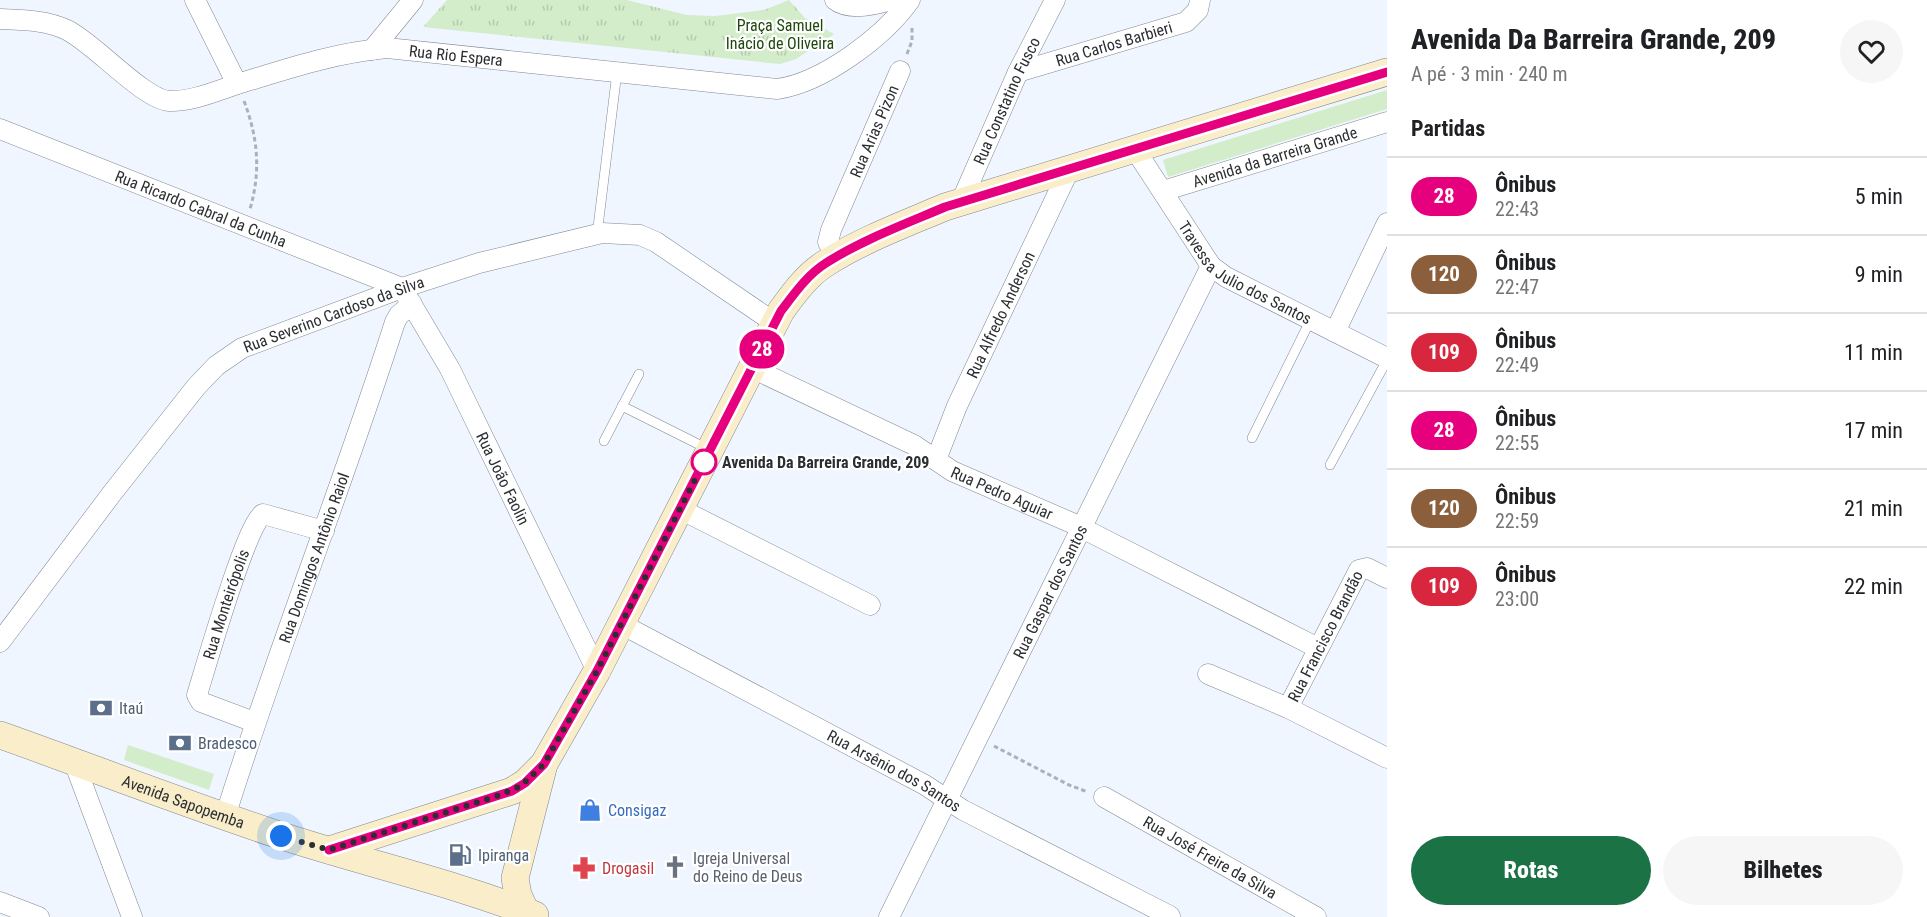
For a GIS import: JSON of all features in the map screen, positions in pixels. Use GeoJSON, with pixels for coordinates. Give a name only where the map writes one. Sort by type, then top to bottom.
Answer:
{"type":"FeatureCollection","features":[{"type":"Feature","properties":{"kind":"main road"},"geometry":{"type":"LineString","coordinates":[[532,914],[518,895],[515,878],[544,764],[597,671],[775,323],[800,286],[826,263],[892,229],[961,202],[1136,151],[1387,72]]}},
{"type":"Feature","properties":{"kind":"main road","name":"Avenida Sapopemba"},"geometry":{"type":"LineString","coordinates":[[0,735],[225,817],[532,914]]}},
{"type":"Feature","properties":{"kind":"main road"},"geometry":{"type":"LineString","coordinates":[[329,850],[500,795],[521,786],[544,764]]}},
{"type":"Feature","properties":{"kind":"main road"},"geometry":{"type":"LineString","coordinates":[[500,795],[519,802],[530,817]]}},
{"type":"Feature","properties":{"kind":"main road"},"geometry":{"type":"LineString","coordinates":[[384,866],[378,848],[386,830]]}},
{"type":"Feature","properties":{"kind":"main road"},"geometry":{"type":"LineString","coordinates":[[484,897],[515,878]]}},
{"type":"Feature","properties":{"kind":"street"},"geometry":{"type":"LineString","coordinates":[[195,0],[237,84]]}},
{"type":"Feature","properties":{"kind":"street"},"geometry":{"type":"LineString","coordinates":[[372,50],[413,0]]}},
{"type":"Feature","properties":{"kind":"street"},"geometry":{"type":"LineString","coordinates":[[835,0],[839,3],[858,6],[891,0]]}},
{"type":"Feature","properties":{"kind":"street","name":"Rua Rio Espera"},"geometry":{"type":"LineString","coordinates":[[0,19],[53,24],[69,31],[159,98],[169,101],[201,96],[336,54],[387,48],[777,89],[795,87],[858,50],[885,28],[910,0]]}},
{"type":"Feature","properties":{"kind":"street","name":"Rua Constatino Fusco"},"geometry":{"type":"LineString","coordinates":[[961,202],[1018,72],[1055,0]]}},
{"type":"Feature","properties":{"kind":"street","name":"Rua Carlos Barbieri"},"geometry":{"type":"LineString","coordinates":[[1018,72],[1186,22],[1198,10],[1200,0]]}},
{"type":"Feature","properties":{"kind":"street","name":"Rua Arias Pizon"},"geometry":{"type":"LineString","coordinates":[[836,258],[828,242],[831,230],[900,71]]}},
{"type":"Feature","properties":{"kind":"street","name":"Avenida da Barreira Grande"},"geometry":{"type":"LineString","coordinates":[[1163,191],[1387,122]]}},
{"type":"Feature","properties":{"kind":"street","name":"Rua Ricardo Cabral da Cunha"},"geometry":{"type":"LineString","coordinates":[[0,129],[245,225],[407,296]]}},
{"type":"Feature","properties":{"kind":"street","name":"Travessa Julio dos Santos"},"geometry":{"type":"LineString","coordinates":[[1136,151],[1211,266],[1226,277],[1335,332],[1385,353]]}},
{"type":"Feature","properties":{"kind":"street","name":"Rua Alfredo Anderson"},"geometry":{"type":"LineString","coordinates":[[936,460],[957,406],[1069,170]]}},
{"type":"Feature","properties":{"kind":"street"},"geometry":{"type":"LineString","coordinates":[[1335,332],[1387,223]]}},
{"type":"Feature","properties":{"kind":"street","name":"Rua Severino Cardoso da Silva"},"geometry":{"type":"LineString","coordinates":[[0,642],[112,492],[216,366],[242,348],[407,296],[479,263],[597,235],[623,233],[640,235],[656,242],[775,323]]}},
{"type":"Feature","properties":{"kind":"street","name":"Rua Gaspar dos Santos"},"geometry":{"type":"LineString","coordinates":[[889,917],[1211,266]]}},
{"type":"Feature","properties":{"kind":"street","name":"Rua Domingos Antônio Raiol"},"geometry":{"type":"LineString","coordinates":[[225,817],[254,722],[324,531],[395,322],[407,296]]}},
{"type":"Feature","properties":{"kind":"street","name":"Rua João Faolin"},"geometry":{"type":"LineString","coordinates":[[407,296],[450,369],[597,671]]}},
{"type":"Feature","properties":{"kind":"street","name":"Rua Pedro Aguiar"},"geometry":{"type":"LineString","coordinates":[[752,368],[914,444],[952,471],[1081,528],[1318,648]]}},
{"type":"Feature","properties":{"kind":"street"},"geometry":{"type":"LineString","coordinates":[[680,510],[870,605]]}},
{"type":"Feature","properties":{"kind":"street","name":"Rua Monteirópolis"},"geometry":{"type":"LineString","coordinates":[[254,722],[201,702],[197,695],[241,557],[257,519],[263,514],[324,531]]}},
{"type":"Feature","properties":{"kind":"street","name":"Rua Francisco Brandão"},"geometry":{"type":"LineString","coordinates":[[1288,708],[1359,570],[1365,568],[1387,578]]}},
{"type":"Feature","properties":{"kind":"street","name":"Rua Arsênio dos Santos"},"geometry":{"type":"LineString","coordinates":[[621,624],[925,785],[948,800],[1170,916]]}},
{"type":"Feature","properties":{"kind":"street"},"geometry":{"type":"LineString","coordinates":[[1208,674],[1288,708],[1387,758]]}},
{"type":"Feature","properties":{"kind":"street"},"geometry":{"type":"LineString","coordinates":[[74,762],[132,917]]}},
{"type":"Feature","properties":{"kind":"street","name":"Rua José Freire da Silva"},"geometry":{"type":"LineString","coordinates":[[1104,797],[1316,917]]}},
{"type":"Feature","properties":{"kind":"street"},"geometry":{"type":"LineString","coordinates":[[0,902],[39,917]]}},
{"type":"Feature","properties":{"kind":"lane"},"geometry":{"type":"LineString","coordinates":[[597,235],[617,72]]}},
{"type":"Feature","properties":{"kind":"lane"},"geometry":{"type":"LineString","coordinates":[[1252,438],[1311,319]]}},
{"type":"Feature","properties":{"kind":"lane"},"geometry":{"type":"LineString","coordinates":[[1330,465],[1385,353]]}},
{"type":"Feature","properties":{"kind":"lane"},"geometry":{"type":"LineString","coordinates":[[604,441],[639,374]]}},
{"type":"Feature","properties":{"kind":"lane"},"geometry":{"type":"LineString","coordinates":[[622,406],[710,450]]}},
{"type":"Feature","properties":{"kind":"path","name":"Rua Arias Pizon"},"geometry":{"type":"LineString","coordinates":[[900,71],[912,41],[912,20]]}},
{"type":"Feature","properties":{"kind":"path"},"geometry":{"type":"LineString","coordinates":[[237,84],[251,118],[258,154],[256,189],[245,225]]}},
{"type":"Feature","properties":{"kind":"path"},"geometry":{"type":"LineString","coordinates":[[978,737],[1069,784],[1104,797]]}},
{"type":"Feature","properties":{"kind":"green space","name":"Praça Samuel Inácio de Oliveira"},"geometry":{"type":"Polygon","coordinates":[[[447,0],[627,0],[687,15],[715,16],[764,10],[789,0],[805,18],[834,34],[796,59],[780,64],[423,27],[447,0]]]}},
{"type":"Feature","properties":{"kind":"green space"},"geometry":{"type":"Polygon","coordinates":[[[1387,90],[1387,109],[1168,177],[1163,160],[1387,90]]]}},
{"type":"Feature","properties":{"kind":"green space"},"geometry":{"type":"Polygon","coordinates":[[[128,745],[214,774],[209,790],[124,760],[128,745]]]}},
{"type":"Feature","properties":{"kind":"bus line","name":"28"},"geometry":{"type":"LineString","coordinates":[[329,850],[512,791],[525,783],[544,764],[597,671],[781,311],[800,286],[826,263],[892,229],[945,207],[1136,151],[1387,72]]}},
{"type":"Feature","properties":{"kind":"place","name":"Avenida Da Barreira Grande, 209"},"geometry":{"type":"Point","coordinates":[704,462]}},
{"type":"Feature","properties":{"kind":"place","name":"Itaú"},"geometry":{"type":"Point","coordinates":[101,708]}},
{"type":"Feature","properties":{"kind":"place","name":"Bradesco"},"geometry":{"type":"Point","coordinates":[180,743]}},
{"type":"Feature","properties":{"kind":"place","name":"Consigaz"},"geometry":{"type":"Point","coordinates":[590,810]}},
{"type":"Feature","properties":{"kind":"place","name":"Ipiranga"},"geometry":{"type":"Point","coordinates":[460,855]}},
{"type":"Feature","properties":{"kind":"place","name":"Igreja Universal do Reino de Deus"},"geometry":{"type":"Point","coordinates":[675,867]}},
{"type":"Feature","properties":{"kind":"place","name":"Drogasil"},"geometry":{"type":"Point","coordinates":[584,868]}},
{"type":"Feature","properties":{"kind":"route"},"geometry":{"type":"LineString","coordinates":[[281,836],[329,850],[512,791],[525,783],[544,764],[597,671],[704,462]]}}]}
